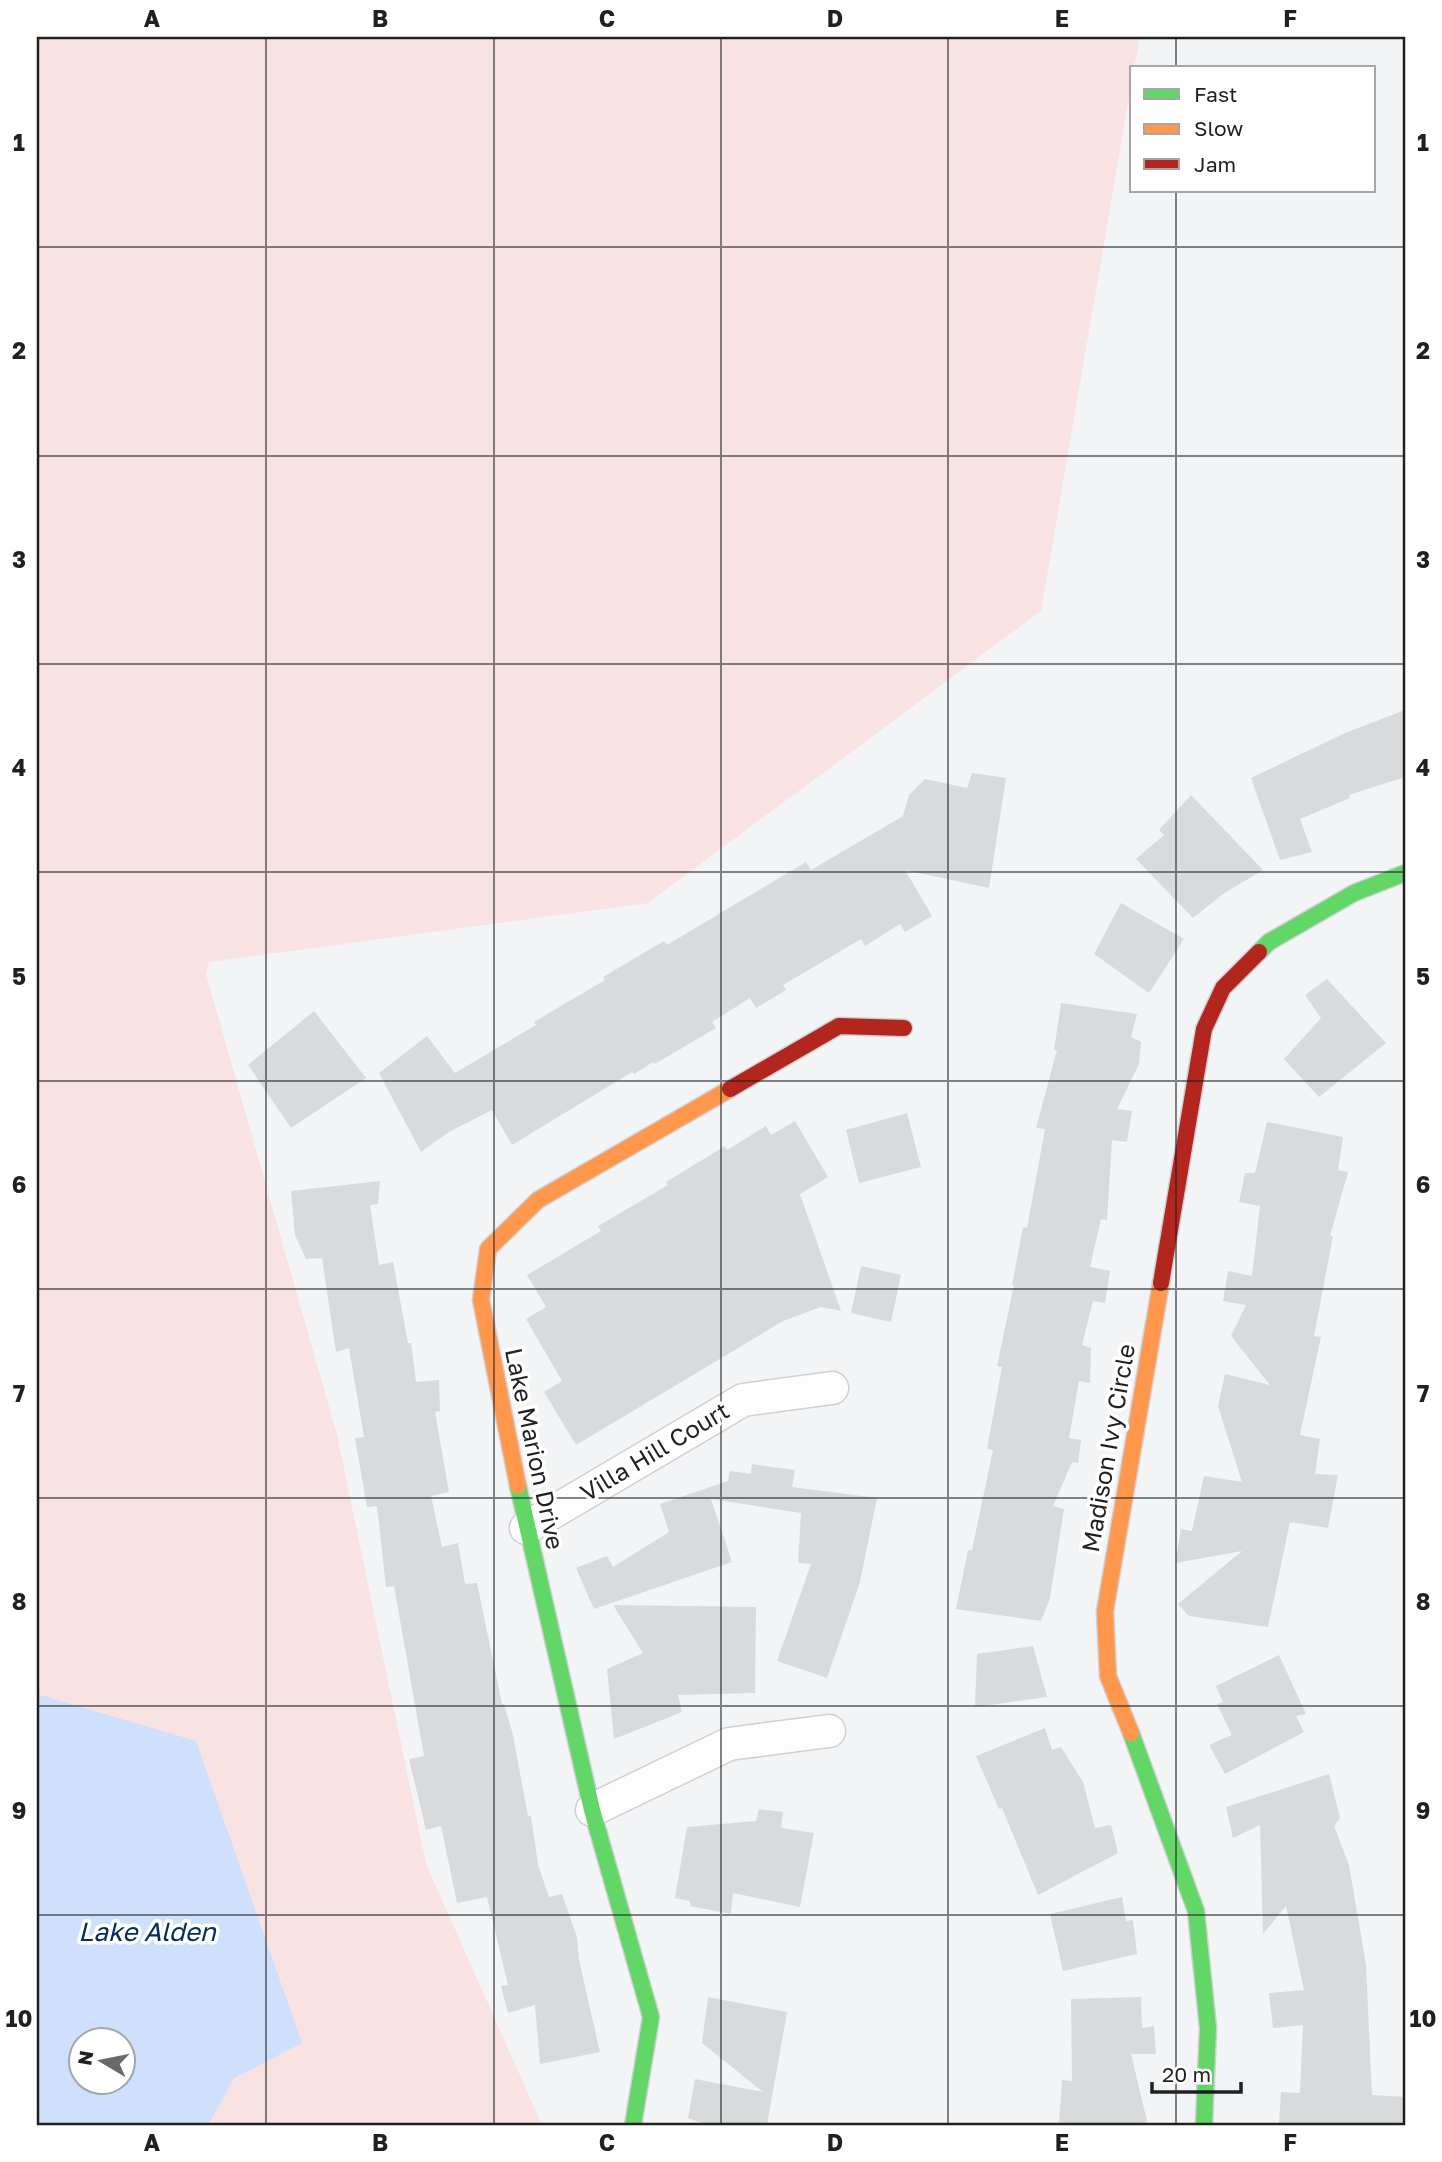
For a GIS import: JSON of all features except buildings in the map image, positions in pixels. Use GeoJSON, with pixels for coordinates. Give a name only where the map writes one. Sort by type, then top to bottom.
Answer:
{"type":"FeatureCollection","features":[{"type":"Feature","properties":{"kind":"street","name":"Madison Ivy Circle"},"geometry":{"type":"LineString","coordinates":[[1205,2125],[1208,2028],[1196,1911],[1142,1759],[1108,1676],[1105,1611],[1204,1029],[1223,988],[1269,942],[1354,892],[1405,873]]}},
{"type":"Feature","properties":{"kind":"street","name":"Lake Marion Drive"},"geometry":{"type":"LineString","coordinates":[[633,2125],[651,2017],[592,1810],[526,1528],[481,1300],[488,1249],[538,1200],[839,1026],[904,1028]]}},
{"type":"Feature","properties":{"kind":"street","name":"Villa Hill Court"},"geometry":{"type":"LineString","coordinates":[[526,1528],[743,1401],[832,1388]]}},
{"type":"Feature","properties":{"kind":"street"},"geometry":{"type":"LineString","coordinates":[[592,1810],[729,1744],[829,1731]]}},
{"type":"Feature","properties":{"kind":"shaded area"},"geometry":{"type":"Polygon","coordinates":[[[37,37],[1140,37],[1134,66],[1130,66],[1130,92],[1041,611],[648,903],[209,962],[206,974],[337,1435],[426,1864],[542,2125],[37,2125],[37,37]]]}},
{"type":"Feature","properties":{"kind":"water","name":"Lake Alden"},"geometry":{"type":"Polygon","coordinates":[[[37,1694],[196,1741],[302,2043],[234,2078],[208,2125],[37,2125],[37,1694]]]}},
{"type":"Feature","properties":{"kind":"traffic: fast"},"geometry":{"type":"LineString","coordinates":[[1259,952],[1269,942],[1354,893],[1405,873]]}},
{"type":"Feature","properties":{"kind":"traffic: fast"},"geometry":{"type":"LineString","coordinates":[[518,1486],[592,1810],[651,2017],[633,2125]]}},
{"type":"Feature","properties":{"kind":"traffic: fast"},"geometry":{"type":"LineString","coordinates":[[1131,1733],[1196,1911],[1208,2028],[1204,2125]]}},
{"type":"Feature","properties":{"kind":"traffic: slow"},"geometry":{"type":"LineString","coordinates":[[518,1486],[481,1300],[488,1249],[538,1200],[730,1089]]}},
{"type":"Feature","properties":{"kind":"traffic: slow"},"geometry":{"type":"LineString","coordinates":[[1131,1733],[1108,1676],[1105,1611],[1161,1283]]}},
{"type":"Feature","properties":{"kind":"traffic: jam"},"geometry":{"type":"LineString","coordinates":[[1161,1283],[1204,1029],[1223,988],[1259,952]]}},
{"type":"Feature","properties":{"kind":"traffic: jam"},"geometry":{"type":"LineString","coordinates":[[730,1089],[839,1026],[904,1028]]}}]}
